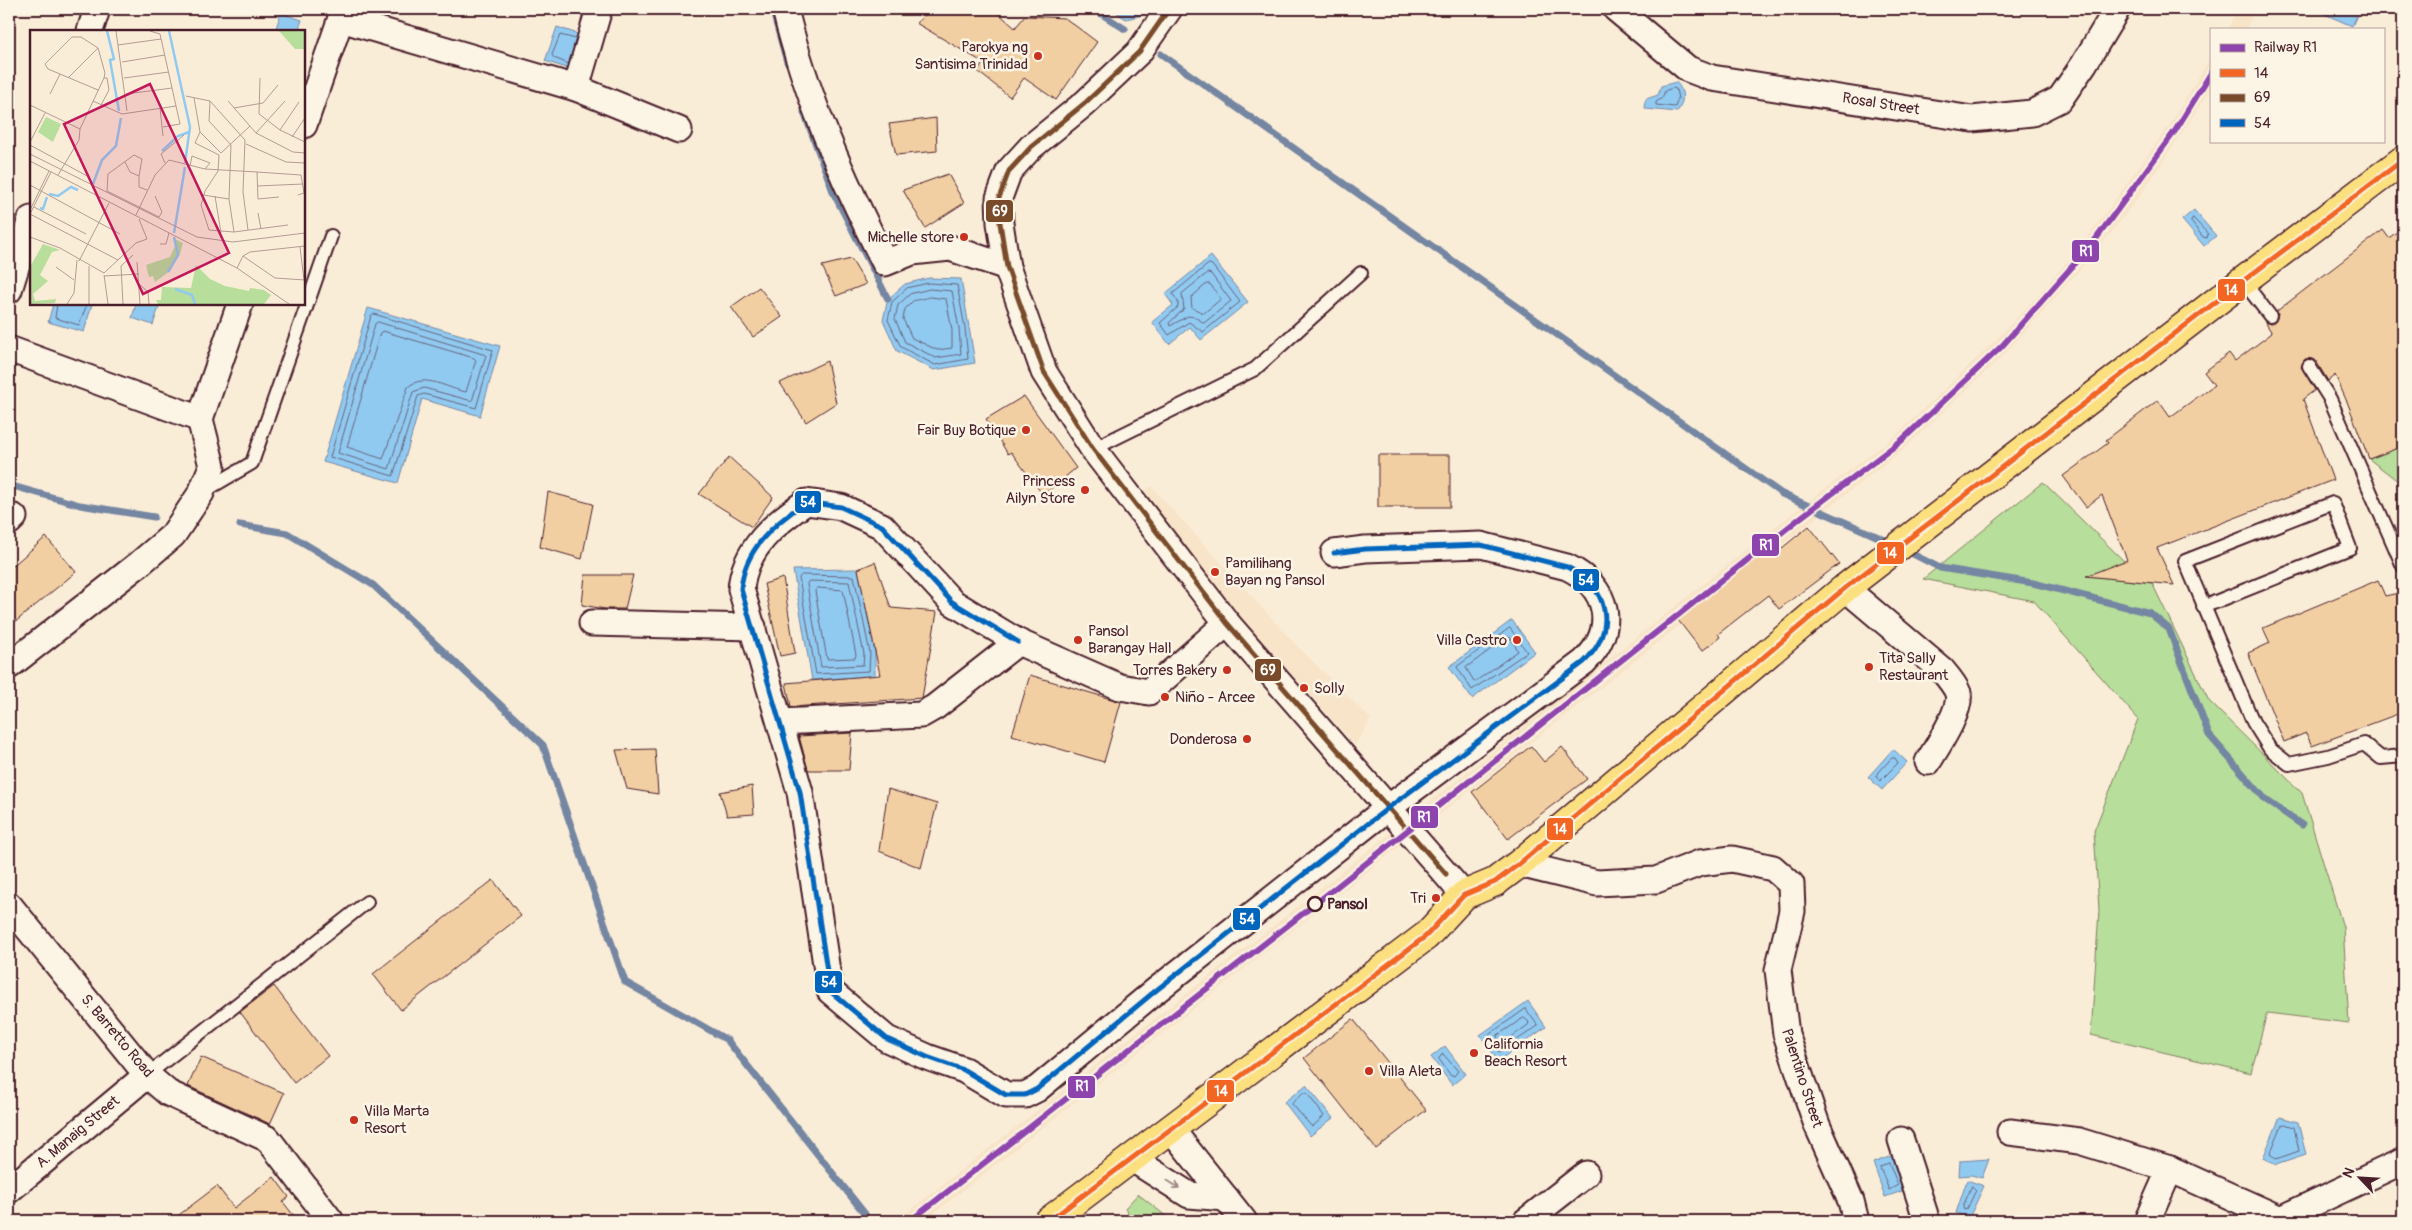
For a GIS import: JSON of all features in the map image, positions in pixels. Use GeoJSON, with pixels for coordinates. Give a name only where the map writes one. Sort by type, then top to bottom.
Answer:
{"type":"FeatureCollection","features":[{"type":"Feature","properties":{"kind":"main road"},"geometry":{"type":"LineString","coordinates":[[1048,1221],[1426,936],[1464,895],[1496,882],[1519,864],[1845,588],[2403,160]]}},
{"type":"Feature","properties":{"kind":"street"},"geometry":{"type":"LineString","coordinates":[[90,30],[97,9]]}},
{"type":"Feature","properties":{"kind":"street"},"geometry":{"type":"LineString","coordinates":[[576,88],[599,9]]}},
{"type":"Feature","properties":{"kind":"street"},"geometry":{"type":"LineString","coordinates":[[785,9],[794,46],[846,186],[885,263],[912,252],[950,248],[1007,267]]}},
{"type":"Feature","properties":{"kind":"street","name":"Rosal Street"},"geometry":{"type":"LineString","coordinates":[[1616,9],[1688,68],[1712,78],[1972,119],[2032,113],[2060,98],[2084,64],[2117,9]]}},
{"type":"Feature","properties":{"kind":"street"},"geometry":{"type":"LineString","coordinates":[[305,122],[343,14],[576,88],[679,130]]}},
{"type":"Feature","properties":{"kind":"street"},"geometry":{"type":"LineString","coordinates":[[1164,18],[1139,52],[1085,102],[1031,147],[1009,171],[999,198],[1000,223],[1007,267],[1044,372],[1093,449],[1227,623],[1464,895]]}},
{"type":"Feature","properties":{"kind":"street"},"geometry":{"type":"LineString","coordinates":[[9,290],[30,222]]}},
{"type":"Feature","properties":{"kind":"street"},"geometry":{"type":"LineString","coordinates":[[9,666],[173,535],[201,492],[212,466],[200,419],[240,305]]}},
{"type":"Feature","properties":{"kind":"street"},"geometry":{"type":"LineString","coordinates":[[9,349],[200,419]]}},
{"type":"Feature","properties":{"kind":"street"},"geometry":{"type":"LineString","coordinates":[[1227,623],[1149,692],[1120,687],[1018,642],[952,602],[882,526],[841,507],[806,502],[781,519],[758,543],[742,579],[741,588],[800,792],[830,991],[887,1039],[927,1057],[964,1070],[1006,1095],[1025,1095],[1037,1089],[1147,998],[1388,808],[1584,662],[1600,643],[1605,619],[1599,593],[1580,573],[1567,567],[1482,545],[1365,549],[1334,553]]}},
{"type":"Feature","properties":{"kind":"street"},"geometry":{"type":"LineString","coordinates":[[1845,588],[1942,670],[1955,686],[1958,695],[1958,706],[1928,762]]}},
{"type":"Feature","properties":{"kind":"street"},"geometry":{"type":"LineString","coordinates":[[592,623],[753,627]]}},
{"type":"Feature","properties":{"kind":"street"},"geometry":{"type":"LineString","coordinates":[[781,722],[921,714],[935,707],[1018,642]]}},
{"type":"Feature","properties":{"kind":"street","name":"Palentino Street"},"geometry":{"type":"LineString","coordinates":[[1519,864],[1597,883],[1656,880],[1700,863],[1732,860],[1773,868],[1792,884],[1792,911],[1778,970],[1786,1034],[1817,1126],[1851,1200],[1856,1221]]}},
{"type":"Feature","properties":{"kind":"street","name":"S. Barretto Road"},"geometry":{"type":"LineString","coordinates":[[9,905],[147,1075],[168,1093],[268,1139],[331,1221]]}},
{"type":"Feature","properties":{"kind":"street","name":"A. Manaig Street"},"geometry":{"type":"LineString","coordinates":[[9,1190],[147,1075]]}},
{"type":"Feature","properties":{"kind":"street"},"geometry":{"type":"LineString","coordinates":[[1171,1128],[1244,1221]]}},
{"type":"Feature","properties":{"kind":"street"},"geometry":{"type":"LineString","coordinates":[[2010,1132],[2080,1141],[2170,1169],[2283,1220],[2403,1161]]}},
{"type":"Feature","properties":{"kind":"street"},"geometry":{"type":"LineString","coordinates":[[1900,1140],[1927,1221]]}},
{"type":"Feature","properties":{"kind":"street"},"geometry":{"type":"LineString","coordinates":[[1131,1158],[1189,1195],[1226,1198]]}},
{"type":"Feature","properties":{"kind":"street"},"geometry":{"type":"LineString","coordinates":[[2147,1221],[2170,1169]]}},
{"type":"Feature","properties":{"kind":"street"},"geometry":{"type":"LineString","coordinates":[[1526,1221],[1586,1174]]}},
{"type":"Feature","properties":{"kind":"lane"},"geometry":{"type":"LineString","coordinates":[[201,492],[252,463],[331,236]]}},
{"type":"Feature","properties":{"kind":"lane"},"geometry":{"type":"LineString","coordinates":[[1093,449],[1255,369],[1361,273]]}},
{"type":"Feature","properties":{"kind":"lane"},"geometry":{"type":"LineString","coordinates":[[2243,281],[2270,316]]}},
{"type":"Feature","properties":{"kind":"lane"},"geometry":{"type":"LineString","coordinates":[[2309,366],[2330,399],[2403,566]]}},
{"type":"Feature","properties":{"kind":"lane"},"geometry":{"type":"LineString","coordinates":[[2203,607],[2350,548],[2332,503],[2185,562],[2203,607],[2253,722],[2270,748],[2289,764],[2328,756],[2364,744],[2381,758],[2403,756]]}},
{"type":"Feature","properties":{"kind":"lane"},"geometry":{"type":"LineString","coordinates":[[147,1075],[367,902]]}},
{"type":"Feature","properties":{"kind":"shaded area"},"geometry":{"type":"Polygon","coordinates":[[[2238,9],[2256,9],[2246,28],[2228,28],[2238,9]]]}},
{"type":"Feature","properties":{"kind":"shaded area"},"geometry":{"type":"Polygon","coordinates":[[[2210,59],[2210,91],[2142,193],[2099,248],[2007,352],[1906,447],[924,1221],[896,1221],[1310,897],[1785,519],[1896,435],[1996,340],[2043,290],[2087,238],[2168,127],[2210,59]]]}},
{"type":"Feature","properties":{"kind":"shaded area","name":"Pamilihang Bayan ng Pansol"},"geometry":{"type":"Polygon","coordinates":[[[1151,486],[1295,644],[1371,719],[1355,745],[1135,501],[1151,486]]]}},
{"type":"Feature","properties":{"kind":"green space"},"geometry":{"type":"Polygon","coordinates":[[[2403,446],[2403,485],[2369,459],[2403,446]]]}},
{"type":"Feature","properties":{"kind":"green space"},"geometry":{"type":"Polygon","coordinates":[[[2043,482],[2124,561],[2088,576],[2152,583],[2209,701],[2302,793],[2343,927],[2349,1023],[2267,1013],[2251,1073],[2091,1035],[2099,910],[2094,831],[2138,719],[2034,601],[1923,579],[2043,482]]]}},
{"type":"Feature","properties":{"kind":"green space"},"geometry":{"type":"Polygon","coordinates":[[[1138,1194],[1172,1221],[1134,1221],[1125,1208],[1138,1194]]]}},
{"type":"Feature","properties":{"kind":"water"},"geometry":{"type":"Polygon","coordinates":[[[1119,9],[1147,9],[1139,16],[1126,19],[1118,14],[1119,9]]]}},
{"type":"Feature","properties":{"kind":"water"},"geometry":{"type":"Polygon","coordinates":[[[2324,9],[2360,9],[2352,26],[2322,13],[2324,9]]]}},
{"type":"Feature","properties":{"kind":"water"},"geometry":{"type":"Polygon","coordinates":[[[281,13],[302,20],[298,30],[275,30],[281,13]]]}},
{"type":"Feature","properties":{"kind":"water"},"geometry":{"type":"Polygon","coordinates":[[[557,27],[587,37],[575,71],[545,61],[557,27]]]}},
{"type":"Feature","properties":{"kind":"water"},"geometry":{"type":"Polygon","coordinates":[[[1676,82],[1681,89],[1683,97],[1677,112],[1646,109],[1644,106],[1646,99],[1658,95],[1661,86],[1676,82]]]}},
{"type":"Feature","properties":{"kind":"water"},"geometry":{"type":"Polygon","coordinates":[[[2194,210],[2216,236],[2204,246],[2182,220],[2194,210]]]}},
{"type":"Feature","properties":{"kind":"water"},"geometry":{"type":"Polygon","coordinates":[[[1211,256],[1248,302],[1201,340],[1190,327],[1169,344],[1152,322],[1173,305],[1165,294],[1211,256]]]}},
{"type":"Feature","properties":{"kind":"water"},"geometry":{"type":"Polygon","coordinates":[[[929,278],[961,279],[975,363],[934,370],[897,351],[883,320],[888,299],[905,284],[929,278]]]}},
{"type":"Feature","properties":{"kind":"water"},"geometry":{"type":"Polygon","coordinates":[[[53,305],[92,305],[84,332],[48,322],[53,305]]]}},
{"type":"Feature","properties":{"kind":"water"},"geometry":{"type":"Polygon","coordinates":[[[136,305],[160,305],[153,325],[132,318],[136,305]]]}},
{"type":"Feature","properties":{"kind":"water"},"geometry":{"type":"Polygon","coordinates":[[[368,308],[500,346],[480,416],[422,399],[398,483],[323,462],[368,308]]]}},
{"type":"Feature","properties":{"kind":"water"},"geometry":{"type":"Polygon","coordinates":[[[858,569],[875,653],[875,676],[812,680],[793,570],[858,569]]]}},
{"type":"Feature","properties":{"kind":"water"},"geometry":{"type":"Polygon","coordinates":[[[1512,620],[1535,652],[1472,699],[1449,667],[1512,620]]]}},
{"type":"Feature","properties":{"kind":"water"},"geometry":{"type":"Polygon","coordinates":[[[1893,749],[1907,762],[1882,790],[1868,777],[1893,749]]]}},
{"type":"Feature","properties":{"kind":"water"},"geometry":{"type":"Polygon","coordinates":[[[1528,1001],[1546,1027],[1498,1061],[1480,1035],[1528,1001]]]}},
{"type":"Feature","properties":{"kind":"water"},"geometry":{"type":"Polygon","coordinates":[[[1445,1046],[1466,1074],[1452,1085],[1431,1057],[1445,1046]]]}},
{"type":"Feature","properties":{"kind":"water"},"geometry":{"type":"Polygon","coordinates":[[[1306,1085],[1333,1118],[1310,1136],[1284,1102],[1306,1085]]]}},
{"type":"Feature","properties":{"kind":"water"},"geometry":{"type":"Polygon","coordinates":[[[2280,1117],[2298,1122],[2306,1155],[2276,1165],[2263,1158],[2280,1117]]]}},
{"type":"Feature","properties":{"kind":"water"},"geometry":{"type":"Polygon","coordinates":[[[1894,1155],[1905,1190],[1885,1197],[1873,1163],[1894,1155]]]}},
{"type":"Feature","properties":{"kind":"water"},"geometry":{"type":"Polygon","coordinates":[[[1989,1159],[1982,1178],[1971,1175],[1959,1176],[1960,1161],[1989,1159]]]}},
{"type":"Feature","properties":{"kind":"water"},"geometry":{"type":"Polygon","coordinates":[[[1967,1180],[1984,1186],[1969,1218],[1956,1213],[1967,1180]]]}},
{"type":"Feature","properties":{"kind":"building","name":"Parokya ng Santisima Trinidad"},"geometry":{"type":"Polygon","coordinates":[[[932,9],[994,9],[1015,28],[1025,16],[1065,18],[1097,42],[1056,100],[1024,78],[1010,97],[977,71],[984,63],[916,23],[932,9]]]}},
{"type":"Feature","properties":{"kind":"building"},"geometry":{"type":"Polygon","coordinates":[[[936,118],[937,151],[896,155],[889,124],[936,118]]]}},
{"type":"Feature","properties":{"kind":"building"},"geometry":{"type":"Polygon","coordinates":[[[948,174],[964,203],[925,228],[903,190],[948,174]]]}},
{"type":"Feature","properties":{"kind":"building"},"geometry":{"type":"Polygon","coordinates":[[[2403,227],[2403,446],[2369,459],[2335,375],[2328,381],[2316,361],[2305,359],[2301,367],[2315,390],[2303,399],[2333,480],[2157,548],[2174,585],[2086,576],[2127,560],[2102,495],[2086,507],[2063,476],[2108,443],[2106,440],[2158,400],[2170,417],[2214,385],[2204,372],[2229,353],[2235,361],[2272,333],[2265,322],[2271,324],[2275,322],[2278,315],[2277,311],[2383,230],[2389,238],[2403,227]]]}},
{"type":"Feature","properties":{"kind":"building"},"geometry":{"type":"Polygon","coordinates":[[[851,259],[866,284],[836,296],[822,266],[851,259]]]}},
{"type":"Feature","properties":{"kind":"building"},"geometry":{"type":"Polygon","coordinates":[[[759,287],[782,317],[753,337],[731,307],[759,287]]]}},
{"type":"Feature","properties":{"kind":"building"},"geometry":{"type":"Polygon","coordinates":[[[827,361],[836,403],[806,422],[780,383],[827,361]]]}},
{"type":"Feature","properties":{"kind":"building"},"geometry":{"type":"Polygon","coordinates":[[[1024,396],[1076,468],[1043,495],[1011,452],[1008,454],[986,419],[1024,396]]]}},
{"type":"Feature","properties":{"kind":"building"},"geometry":{"type":"Polygon","coordinates":[[[1378,455],[1450,455],[1450,507],[1378,507],[1378,455]]]}},
{"type":"Feature","properties":{"kind":"building"},"geometry":{"type":"Polygon","coordinates":[[[729,457],[773,497],[752,527],[699,494],[729,457]]]}},
{"type":"Feature","properties":{"kind":"building"},"geometry":{"type":"Polygon","coordinates":[[[548,492],[593,504],[582,559],[540,547],[548,492]]]}},
{"type":"Feature","properties":{"kind":"building"},"geometry":{"type":"Polygon","coordinates":[[[1809,526],[1839,564],[1779,609],[1768,595],[1718,634],[1720,637],[1702,651],[1678,620],[1699,603],[1697,600],[1721,581],[1723,583],[1770,546],[1776,553],[1809,526]]]}},
{"type":"Feature","properties":{"kind":"building"},"geometry":{"type":"Polygon","coordinates":[[[46,537],[76,572],[9,627],[9,569],[46,537]]]}},
{"type":"Feature","properties":{"kind":"building"},"geometry":{"type":"Polygon","coordinates":[[[875,562],[891,608],[937,612],[922,698],[791,707],[786,683],[880,675],[858,569],[875,562]]]}},
{"type":"Feature","properties":{"kind":"building"},"geometry":{"type":"Polygon","coordinates":[[[585,575],[633,575],[625,609],[605,609],[582,605],[585,575]]]}},
{"type":"Feature","properties":{"kind":"building"},"geometry":{"type":"Polygon","coordinates":[[[783,578],[795,653],[780,656],[764,584],[783,578]]]}},
{"type":"Feature","properties":{"kind":"building"},"geometry":{"type":"Polygon","coordinates":[[[2378,580],[2385,596],[2403,592],[2403,712],[2312,746],[2306,733],[2284,742],[2248,653],[2270,643],[2263,628],[2378,580]]]}},
{"type":"Feature","properties":{"kind":"building"},"geometry":{"type":"Polygon","coordinates":[[[1030,675],[1121,702],[1104,762],[1012,735],[1030,675]]]}},
{"type":"Feature","properties":{"kind":"building"},"geometry":{"type":"Polygon","coordinates":[[[852,733],[849,770],[808,770],[799,736],[852,733]]]}},
{"type":"Feature","properties":{"kind":"building"},"geometry":{"type":"Polygon","coordinates":[[[1531,746],[1544,762],[1562,747],[1587,779],[1508,839],[1472,792],[1531,746]]]}},
{"type":"Feature","properties":{"kind":"building"},"geometry":{"type":"Polygon","coordinates":[[[655,749],[658,794],[627,789],[616,750],[655,749]]]}},
{"type":"Feature","properties":{"kind":"building"},"geometry":{"type":"Polygon","coordinates":[[[752,786],[754,814],[727,816],[720,792],[752,786]]]}},
{"type":"Feature","properties":{"kind":"building"},"geometry":{"type":"Polygon","coordinates":[[[888,789],[937,804],[921,868],[879,851],[888,789]]]}},
{"type":"Feature","properties":{"kind":"building"},"geometry":{"type":"Polygon","coordinates":[[[493,880],[521,916],[401,1010],[373,974],[493,880]]]}},
{"type":"Feature","properties":{"kind":"building"},"geometry":{"type":"Polygon","coordinates":[[[274,986],[328,1056],[294,1083],[240,1012],[274,986]]]}},
{"type":"Feature","properties":{"kind":"building","name":"Villa Aleta"},"geometry":{"type":"Polygon","coordinates":[[[1353,1019],[1426,1110],[1376,1149],[1304,1058],[1353,1019]]]}},
{"type":"Feature","properties":{"kind":"building"},"geometry":{"type":"Polygon","coordinates":[[[201,1057],[284,1093],[270,1124],[188,1086],[201,1057]]]}},
{"type":"Feature","properties":{"kind":"building"},"geometry":{"type":"Polygon","coordinates":[[[274,1177],[289,1197],[283,1202],[298,1221],[171,1221],[217,1186],[234,1208],[274,1177]]]}},
{"type":"Feature","properties":{"kind":"waterway"},"geometry":{"type":"LineString","coordinates":[[1094,9],[1125,29]]}},
{"type":"Feature","properties":{"kind":"waterway"},"geometry":{"type":"LineString","coordinates":[[775,19],[787,62]]}},
{"type":"Feature","properties":{"kind":"waterway"},"geometry":{"type":"LineString","coordinates":[[1161,54],[1782,494],[1894,544]]}},
{"type":"Feature","properties":{"kind":"waterway"},"geometry":{"type":"LineString","coordinates":[[804,112],[834,194],[888,299]]}},
{"type":"Feature","properties":{"kind":"waterway"},"geometry":{"type":"LineString","coordinates":[[9,485],[80,505],[154,517]]}},
{"type":"Feature","properties":{"kind":"waterway"},"geometry":{"type":"LineString","coordinates":[[240,525],[287,533],[373,585],[543,745],[625,982],[727,1040],[865,1214]]}},
{"type":"Feature","properties":{"kind":"waterway"},"geometry":{"type":"LineString","coordinates":[[1905,550],[1940,568],[2033,583],[2150,613],[2169,629],[2209,735],[2266,800],[2302,825]]}},
{"type":"Feature","properties":{"kind":"rail line","name":"R1"},"geometry":{"type":"LineString","coordinates":[[910,1221],[1315,904],[1800,518],[1901,441],[2002,346],[2093,243],[2175,131],[2210,75]]}},
{"type":"Feature","properties":{"kind":"transit line","name":"69"},"geometry":{"type":"LineString","coordinates":[[1169,9],[1139,52],[1085,103],[1031,147],[1009,171],[999,198],[1000,223],[1007,267],[1044,372],[1093,449],[1227,623],[1446,874]]}},
{"type":"Feature","properties":{"kind":"transit line","name":"14"},"geometry":{"type":"LineString","coordinates":[[1049,1221],[1426,936],[1464,895],[1495,882],[1519,864],[1845,588],[2403,160]]}},
{"type":"Feature","properties":{"kind":"transit line","name":"54"},"geometry":{"type":"LineString","coordinates":[[1018,642],[952,602],[882,526],[841,507],[806,502],[783,519],[763,538],[748,561],[743,575],[741,589],[800,792],[830,991],[887,1039],[927,1057],[964,1070],[1006,1095],[1025,1095],[1037,1089],[1154,992],[1388,808],[1584,662],[1595,649],[1602,636],[1605,623],[1600,597],[1581,575],[1567,567],[1481,545],[1365,549],[1334,553]]}},
{"type":"Feature","properties":{"kind":"place","name":"Parokya ng Santisima Trinidad"},"geometry":{"type":"Point","coordinates":[1038,56]}},
{"type":"Feature","properties":{"kind":"place","name":"Michelle store"},"geometry":{"type":"Point","coordinates":[964,237]}},
{"type":"Feature","properties":{"kind":"place","name":"Fair Buy Botique"},"geometry":{"type":"Point","coordinates":[1026,430]}},
{"type":"Feature","properties":{"kind":"place","name":"Princess Ailyn Store"},"geometry":{"type":"Point","coordinates":[1085,490]}},
{"type":"Feature","properties":{"kind":"place","name":"Pamilihang Bayan ng Pansol"},"geometry":{"type":"Point","coordinates":[1215,572]}},
{"type":"Feature","properties":{"kind":"place","name":"Pansol Barangay Hall"},"geometry":{"type":"Point","coordinates":[1078,640]}},
{"type":"Feature","properties":{"kind":"place","name":"Villa Castro"},"geometry":{"type":"Point","coordinates":[1517,640]}},
{"type":"Feature","properties":{"kind":"place","name":"Tita Sally Restaurant"},"geometry":{"type":"Point","coordinates":[1869,667]}},
{"type":"Feature","properties":{"kind":"place","name":"Torres Bakery"},"geometry":{"type":"Point","coordinates":[1227,670]}},
{"type":"Feature","properties":{"kind":"place","name":"Solly"},"geometry":{"type":"Point","coordinates":[1304,688]}},
{"type":"Feature","properties":{"kind":"place","name":"Niño - Arcee"},"geometry":{"type":"Point","coordinates":[1165,697]}},
{"type":"Feature","properties":{"kind":"place","name":"Donderosa"},"geometry":{"type":"Point","coordinates":[1247,739]}},
{"type":"Feature","properties":{"kind":"place","name":"Tri"},"geometry":{"type":"Point","coordinates":[1436,898]}},
{"type":"Feature","properties":{"kind":"place","name":"Pansol"},"geometry":{"type":"Point","coordinates":[1315,904]}},
{"type":"Feature","properties":{"kind":"place","name":"California Beach Resort"},"geometry":{"type":"Point","coordinates":[1474,1053]}},
{"type":"Feature","properties":{"kind":"place","name":"Villa Aleta"},"geometry":{"type":"Point","coordinates":[1369,1071]}},
{"type":"Feature","properties":{"kind":"place","name":"Villa Marta Resort"},"geometry":{"type":"Point","coordinates":[354,1120]}}]}
